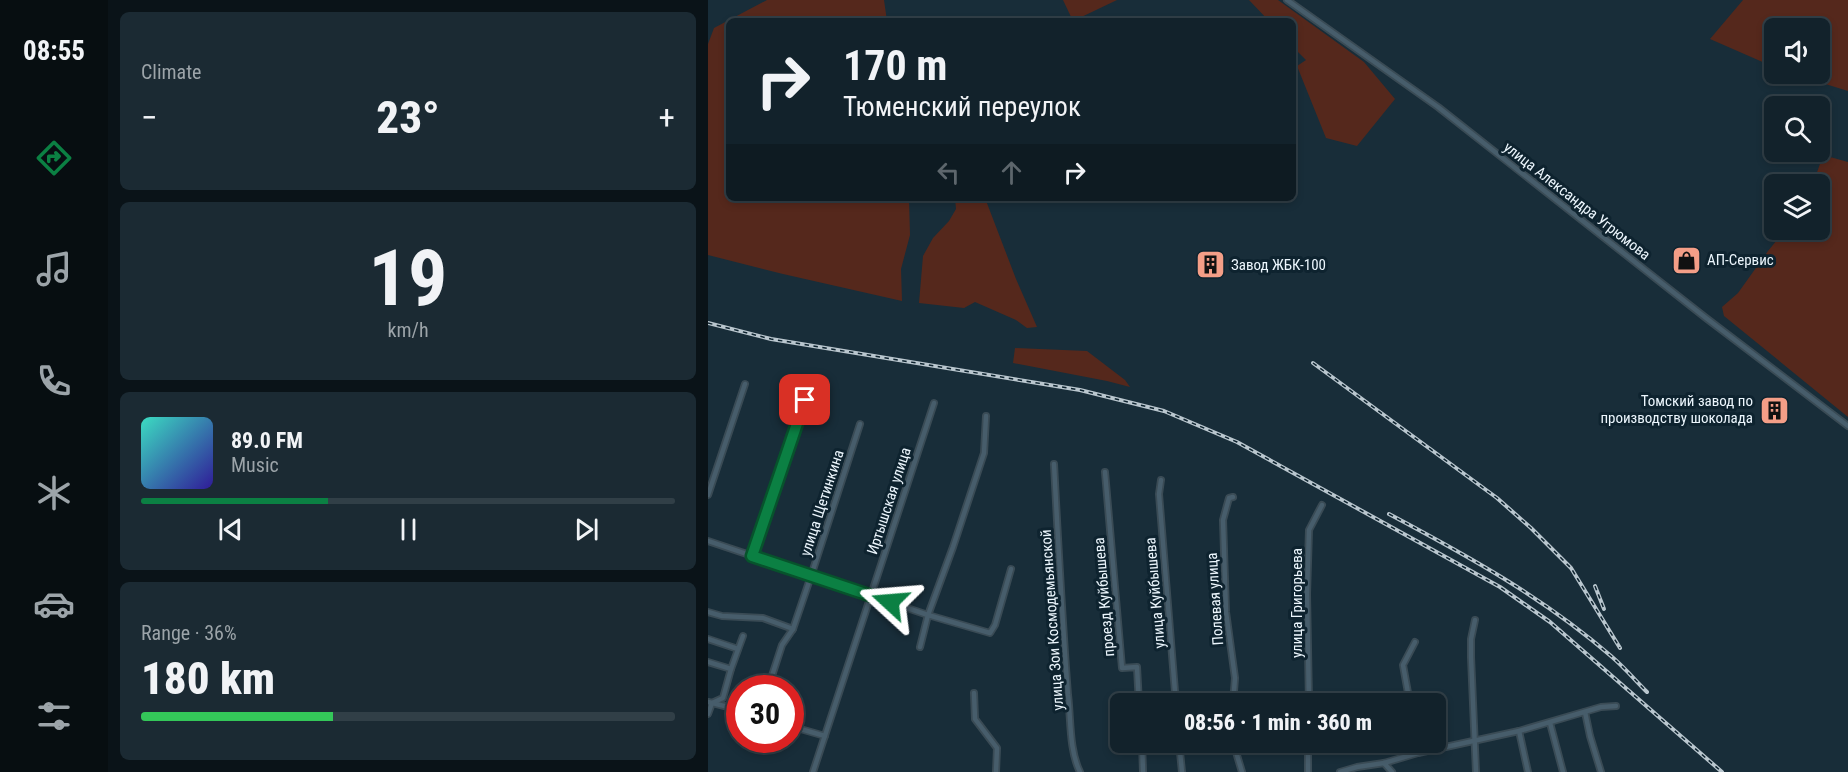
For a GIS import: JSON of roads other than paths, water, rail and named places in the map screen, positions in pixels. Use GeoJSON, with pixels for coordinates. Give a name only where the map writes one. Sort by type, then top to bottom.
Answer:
{"type":"FeatureCollection","features":[{"type":"Feature","properties":{"kind":"street","name":"улица Александра Угрюмова"},"geometry":{"type":"LineString","coordinates":[[1287,0],[1438,107],[1706,318],[1848,426]]}},
{"type":"Feature","properties":{"kind":"street"},"geometry":{"type":"LineString","coordinates":[[708,495],[745,384]]}},
{"type":"Feature","properties":{"kind":"street"},"geometry":{"type":"LineString","coordinates":[[752,556],[805,400]]}},
{"type":"Feature","properties":{"kind":"street","name":"Иртышская улица"},"geometry":{"type":"LineString","coordinates":[[813,772],[934,403]]}},
{"type":"Feature","properties":{"kind":"street"},"geometry":{"type":"LineString","coordinates":[[920,647],[928,615],[984,453],[986,416]]}},
{"type":"Feature","properties":{"kind":"street","name":"улица Щетинкина"},"geometry":{"type":"LineString","coordinates":[[772,675],[782,645],[793,629],[812,576],[860,424]]}},
{"type":"Feature","properties":{"kind":"street","name":"улица Зои Космодемьянской"},"geometry":{"type":"LineString","coordinates":[[1054,464],[1073,750],[1080,772]]}},
{"type":"Feature","properties":{"kind":"street","name":"проезд Куйбышева"},"geometry":{"type":"LineString","coordinates":[[1105,472],[1122,668],[1137,667],[1138,693]]}},
{"type":"Feature","properties":{"kind":"street","name":"улица Куйбышева"},"geometry":{"type":"LineString","coordinates":[[1161,480],[1159,494],[1175,693]]}},
{"type":"Feature","properties":{"kind":"street","name":"Полевая улица"},"geometry":{"type":"LineString","coordinates":[[1233,496],[1227,501],[1223,520],[1226,612],[1235,678],[1234,693]]}},
{"type":"Feature","properties":{"kind":"street","name":"улица Григорьева"},"geometry":{"type":"LineString","coordinates":[[1308,693],[1309,530],[1322,505]]}},
{"type":"Feature","properties":{"kind":"street"},"geometry":{"type":"LineString","coordinates":[[708,541],[928,615],[990,633],[995,625],[1011,569]]}},
{"type":"Feature","properties":{"kind":"street"},"geometry":{"type":"LineString","coordinates":[[708,612],[732,617],[763,618],[793,629]]}},
{"type":"Feature","properties":{"kind":"street"},"geometry":{"type":"LineString","coordinates":[[1475,621],[1471,657],[1476,772]]}},
{"type":"Feature","properties":{"kind":"street"},"geometry":{"type":"LineString","coordinates":[[710,702],[723,698],[743,636]]}},
{"type":"Feature","properties":{"kind":"street"},"geometry":{"type":"LineString","coordinates":[[708,639],[738,649]]}},
{"type":"Feature","properties":{"kind":"street"},"geometry":{"type":"LineString","coordinates":[[1408,693],[1403,665],[1415,642]]}},
{"type":"Feature","properties":{"kind":"street"},"geometry":{"type":"LineString","coordinates":[[708,662],[731,669]]}},
{"type":"Feature","properties":{"kind":"street"},"geometry":{"type":"LineString","coordinates":[[974,693],[975,719],[997,748],[996,772]]}},
{"type":"Feature","properties":{"kind":"street"},"geometry":{"type":"LineString","coordinates":[[710,702],[726,706]]}},
{"type":"Feature","properties":{"kind":"street"},"geometry":{"type":"LineString","coordinates":[[708,714],[710,702]]}},
{"type":"Feature","properties":{"kind":"street"},"geometry":{"type":"LineString","coordinates":[[1446,747],[1519,731],[1601,707],[1616,706]]}},
{"type":"Feature","properties":{"kind":"street"},"geometry":{"type":"LineString","coordinates":[[1585,712],[1601,772]]}},
{"type":"Feature","properties":{"kind":"street"},"geometry":{"type":"LineString","coordinates":[[1550,723],[1563,772]]}},
{"type":"Feature","properties":{"kind":"street"},"geometry":{"type":"LineString","coordinates":[[804,730],[825,736]]}},
{"type":"Feature","properties":{"kind":"street"},"geometry":{"type":"LineString","coordinates":[[1519,731],[1528,772]]}},
{"type":"Feature","properties":{"kind":"street"},"geometry":{"type":"LineString","coordinates":[[1142,753],[1143,772]]}},
{"type":"Feature","properties":{"kind":"street"},"geometry":{"type":"LineString","coordinates":[[1180,753],[1182,772]]}},
{"type":"Feature","properties":{"kind":"street"},"geometry":{"type":"LineString","coordinates":[[1236,753],[1242,772]]}},
{"type":"Feature","properties":{"kind":"street"},"geometry":{"type":"LineString","coordinates":[[1308,753],[1308,772]]}},
{"type":"Feature","properties":{"kind":"street"},"geometry":{"type":"LineString","coordinates":[[1340,772],[1418,753]]}},
{"type":"Feature","properties":{"kind":"street"},"geometry":{"type":"LineString","coordinates":[[1384,763],[1392,772]]}},
{"type":"Feature","properties":{"kind":"railway"},"geometry":{"type":"LineString","coordinates":[[708,323],[771,339],[1080,390],[1164,411],[1237,442],[1500,587],[1550,622],[1722,772]]}},
{"type":"Feature","properties":{"kind":"railway"},"geometry":{"type":"LineString","coordinates":[[1313,363],[1497,498],[1531,528],[1571,568],[1620,648]]}},
{"type":"Feature","properties":{"kind":"railway"},"geometry":{"type":"LineString","coordinates":[[1389,514],[1476,562],[1559,615],[1611,656],[1647,692]]}},
{"type":"Feature","properties":{"kind":"railway"},"geometry":{"type":"LineString","coordinates":[[1595,586],[1604,609]]}},
{"type":"Feature","properties":{"kind":"place","name":"АП-Сервис"},"geometry":{"type":"Point","coordinates":[1686,260]}},
{"type":"Feature","properties":{"kind":"place","name":"Завод ЖБК-100"},"geometry":{"type":"Point","coordinates":[1210,265]}},
{"type":"Feature","properties":{"kind":"place","name":"Томский завод по производству шоколада"},"geometry":{"type":"Point","coordinates":[1774,410]}}]}
